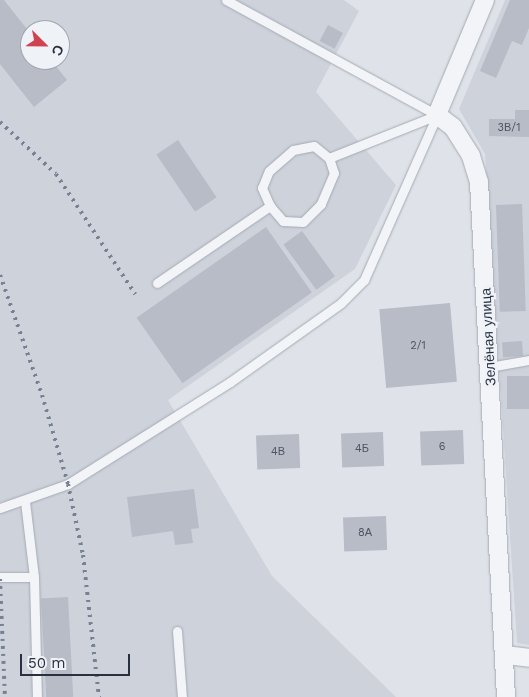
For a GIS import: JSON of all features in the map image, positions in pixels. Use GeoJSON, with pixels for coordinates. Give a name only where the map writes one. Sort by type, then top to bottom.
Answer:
{"type":"FeatureCollection","features":[{"type":"Feature","properties":{"kind":"street"},"geometry":{"type":"LineString","coordinates":[[437,115],[485,0]]}},
{"type":"Feature","properties":{"kind":"street","name":"Зелёная улица"},"geometry":{"type":"LineString","coordinates":[[437,115],[452,127],[470,156],[480,182],[506,655],[506,697]]}},
{"type":"Feature","properties":{"kind":"street"},"geometry":{"type":"LineString","coordinates":[[506,655],[529,658]]}},
{"type":"Feature","properties":{"kind":"lane"},"geometry":{"type":"LineString","coordinates":[[226,0],[437,115]]}},
{"type":"Feature","properties":{"kind":"lane"},"geometry":{"type":"LineString","coordinates":[[329,158],[437,115]]}},
{"type":"Feature","properties":{"kind":"lane"},"geometry":{"type":"LineString","coordinates":[[0,508],[26,501],[68,484],[230,382],[341,303],[364,280],[437,115]]}},
{"type":"Feature","properties":{"kind":"lane"},"geometry":{"type":"LineString","coordinates":[[314,146],[329,158],[334,173],[321,204],[303,222],[283,221],[270,206],[262,188],[269,171],[293,150],[314,146]]}},
{"type":"Feature","properties":{"kind":"lane"},"geometry":{"type":"LineString","coordinates":[[157,283],[270,206]]}},
{"type":"Feature","properties":{"kind":"lane"},"geometry":{"type":"LineString","coordinates":[[489,367],[529,360]]}},
{"type":"Feature","properties":{"kind":"lane"},"geometry":{"type":"LineString","coordinates":[[26,501],[34,577],[37,697]]}},
{"type":"Feature","properties":{"kind":"lane"},"geometry":{"type":"LineString","coordinates":[[0,577],[34,577]]}},
{"type":"Feature","properties":{"kind":"lane"},"geometry":{"type":"LineString","coordinates":[[176,631],[182,697]]}},
{"type":"Feature","properties":{"kind":"shaded area"},"geometry":{"type":"Polygon","coordinates":[[[0,0],[344,0],[359,11],[316,92],[396,185],[355,269],[168,400],[272,576],[396,697],[0,697],[0,0]]]}},
{"type":"Feature","properties":{"kind":"shaded area"},"geometry":{"type":"Polygon","coordinates":[[[505,0],[529,0],[529,645],[517,643],[485,154],[459,109],[505,0]]]}},
{"type":"Feature","properties":{"kind":"building"},"geometry":{"type":"Polygon","coordinates":[[[0,0],[4,0],[20,20],[20,70],[59,70],[67,80],[34,107],[0,64],[0,0]]]}},
{"type":"Feature","properties":{"kind":"building"},"geometry":{"type":"Polygon","coordinates":[[[510,0],[529,0],[529,28],[522,45],[512,41],[496,78],[480,71],[510,0]]]}},
{"type":"Feature","properties":{"kind":"building"},"geometry":{"type":"Polygon","coordinates":[[[328,25],[343,33],[335,49],[320,41],[328,25]]]}},
{"type":"Feature","properties":{"kind":"building"},"geometry":{"type":"Polygon","coordinates":[[[515,110],[529,110],[529,137],[489,136],[489,119],[515,119],[515,110]]]}},
{"type":"Feature","properties":{"kind":"building"},"geometry":{"type":"Polygon","coordinates":[[[178,140],[217,197],[195,212],[156,155],[178,140]]]}},
{"type":"Feature","properties":{"kind":"building"},"geometry":{"type":"Polygon","coordinates":[[[522,204],[526,311],[500,312],[496,205],[522,204]]]}},
{"type":"Feature","properties":{"kind":"building"},"geometry":{"type":"Polygon","coordinates":[[[266,227],[312,293],[182,383],[137,318],[266,227]]]}},
{"type":"Feature","properties":{"kind":"building"},"geometry":{"type":"Polygon","coordinates":[[[302,231],[335,276],[316,290],[283,245],[302,231]]]}},
{"type":"Feature","properties":{"kind":"building"},"geometry":{"type":"Polygon","coordinates":[[[450,303],[457,382],[386,388],[379,309],[450,303]]]}},
{"type":"Feature","properties":{"kind":"building"},"geometry":{"type":"Polygon","coordinates":[[[522,341],[523,356],[503,357],[502,342],[522,341]]]}},
{"type":"Feature","properties":{"kind":"building"},"geometry":{"type":"Polygon","coordinates":[[[507,376],[529,376],[529,409],[507,409],[507,376]]]}},
{"type":"Feature","properties":{"kind":"building"},"geometry":{"type":"Polygon","coordinates":[[[463,430],[464,464],[421,465],[420,432],[463,430]]]}},
{"type":"Feature","properties":{"kind":"building"},"geometry":{"type":"Polygon","coordinates":[[[383,432],[384,466],[342,467],[341,433],[383,432]]]}},
{"type":"Feature","properties":{"kind":"building"},"geometry":{"type":"Polygon","coordinates":[[[299,434],[300,468],[257,469],[256,436],[299,434]]]}},
{"type":"Feature","properties":{"kind":"building"},"geometry":{"type":"Polygon","coordinates":[[[194,489],[199,528],[191,529],[193,543],[175,545],[173,531],[132,537],[127,497],[194,489]]]}},
{"type":"Feature","properties":{"kind":"building"},"geometry":{"type":"Polygon","coordinates":[[[386,516],[387,550],[344,551],[343,518],[386,516]]]}},
{"type":"Feature","properties":{"kind":"building"},"geometry":{"type":"Polygon","coordinates":[[[68,597],[73,697],[46,697],[41,598],[68,597]]]}},
{"type":"Feature","properties":{"kind":"railway"},"geometry":{"type":"LineString","coordinates":[[0,122],[56,174],[135,294]]}},
{"type":"Feature","properties":{"kind":"railway"},"geometry":{"type":"LineString","coordinates":[[0,275],[42,395],[68,484],[83,555],[99,697]]}},
{"type":"Feature","properties":{"kind":"railway"},"geometry":{"type":"LineString","coordinates":[[0,579],[5,697]]}}]}
